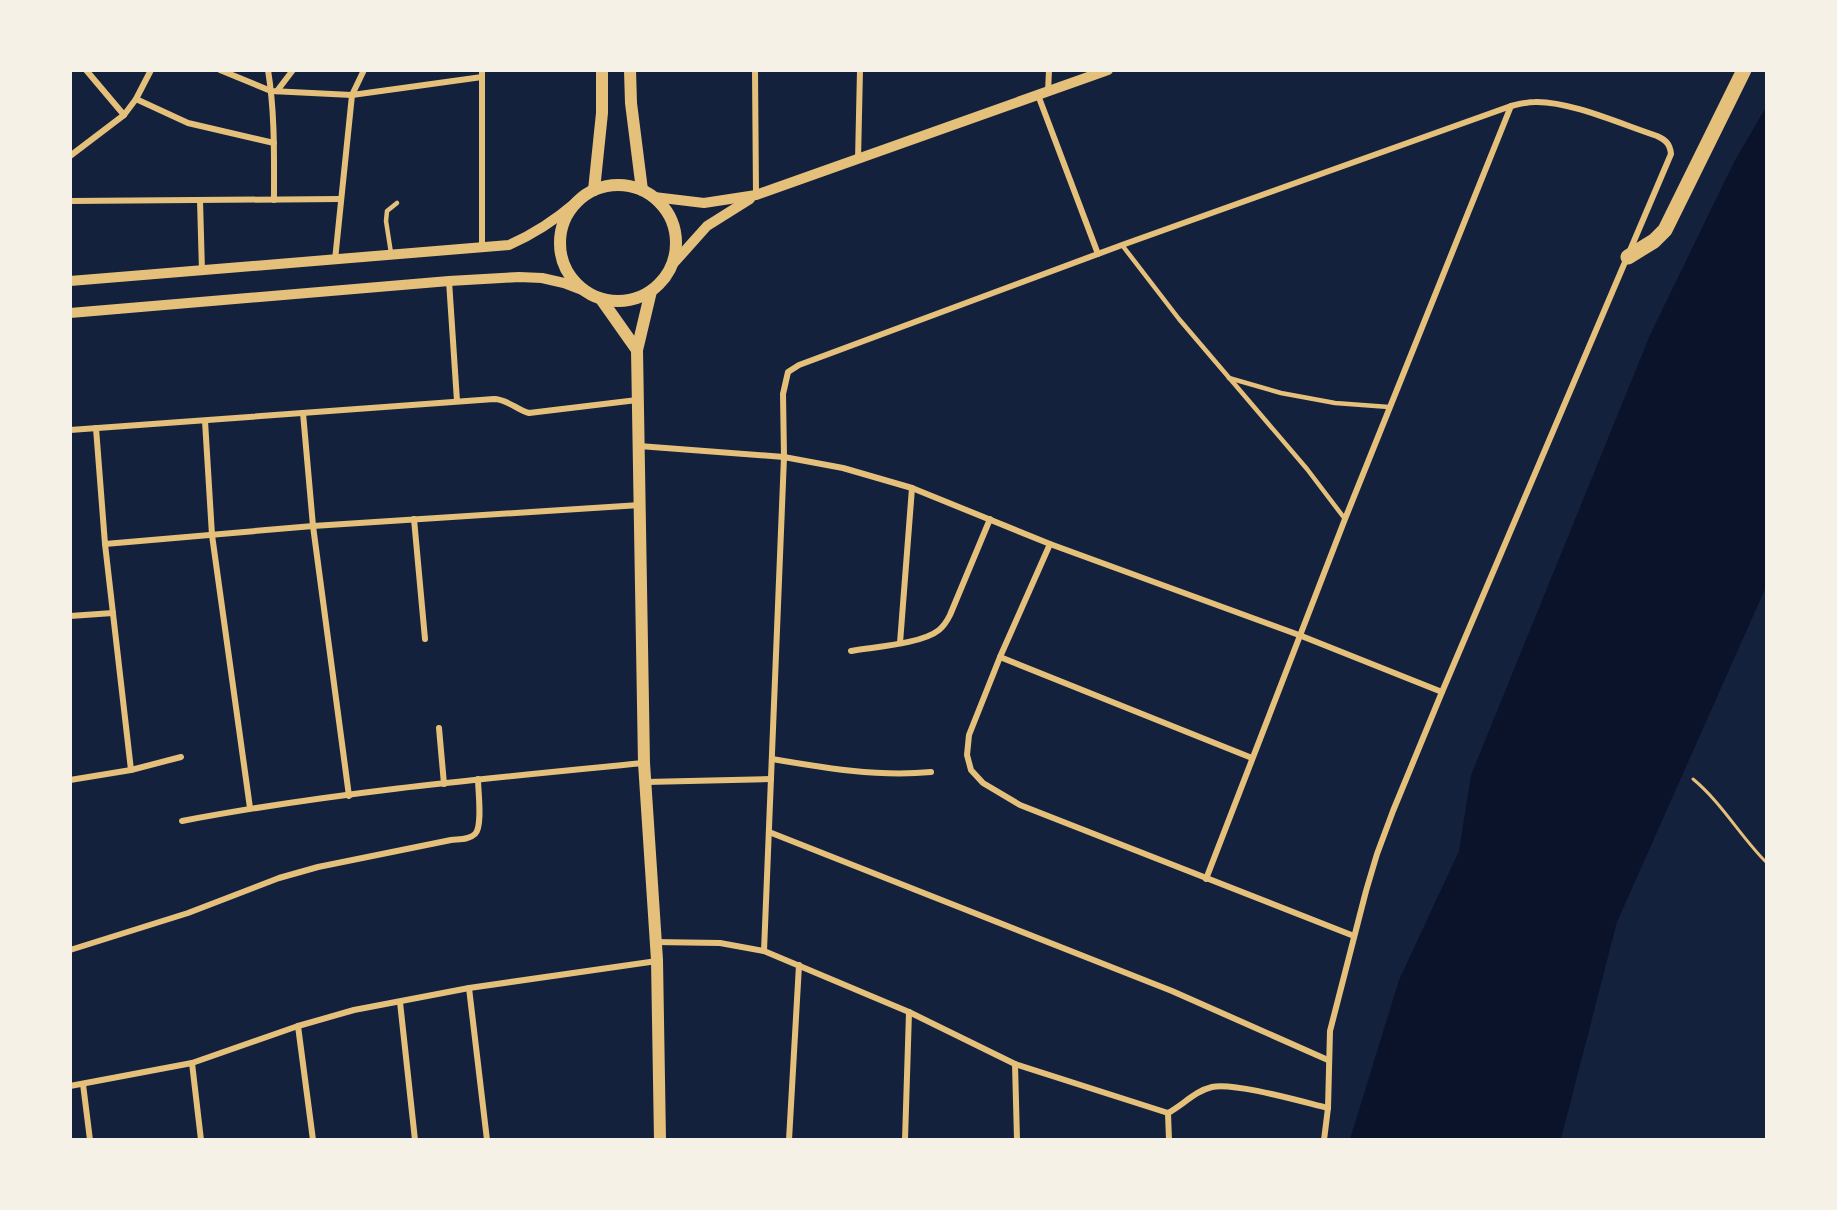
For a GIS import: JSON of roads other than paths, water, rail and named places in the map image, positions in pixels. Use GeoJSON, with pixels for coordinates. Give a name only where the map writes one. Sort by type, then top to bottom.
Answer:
{"type":"FeatureCollection","features":[{"type":"Feature","properties":{"kind":"main road"},"geometry":{"type":"LineString","coordinates":[[594,190],[602,113],[602,70]]}},
{"type":"Feature","properties":{"kind":"main road"},"geometry":{"type":"LineString","coordinates":[[630,70],[631,103],[642,190]]}},
{"type":"Feature","properties":{"kind":"main road"},"geometry":{"type":"LineString","coordinates":[[1628,256],[1654,242],[1665,230],[1744,70]]}},
{"type":"Feature","properties":{"kind":"main road"},"geometry":{"type":"LineString","coordinates":[[610,185],[626,185],[642,190],[654,197],[666,210],[674,227],[676,246],[673,264],[664,279],[651,291],[635,299],[618,301],[601,298],[585,291],[571,277],[562,259],[560,239],[564,220],[575,203],[594,190],[610,185]]}},
{"type":"Feature","properties":{"kind":"main road"},"geometry":{"type":"LineString","coordinates":[[651,291],[637,350],[644,763],[657,960],[660,1140]]}},
{"type":"Feature","properties":{"kind":"main road"},"geometry":{"type":"LineString","coordinates":[[601,298],[637,350]]}},
{"type":"Feature","properties":{"kind":"street"},"geometry":{"type":"LineString","coordinates":[[86,70],[124,115]]}},
{"type":"Feature","properties":{"kind":"street"},"geometry":{"type":"LineString","coordinates":[[70,156],[124,115],[136,99],[151,70]]}},
{"type":"Feature","properties":{"kind":"street"},"geometry":{"type":"LineString","coordinates":[[220,70],[274,91],[352,95],[482,74],[482,248]]}},
{"type":"Feature","properties":{"kind":"street"},"geometry":{"type":"LineString","coordinates":[[268,70],[274,91],[274,200]]}},
{"type":"Feature","properties":{"kind":"street"},"geometry":{"type":"LineString","coordinates":[[274,91],[294,70]]}},
{"type":"Feature","properties":{"kind":"street"},"geometry":{"type":"LineString","coordinates":[[335,260],[352,95],[364,70]]}},
{"type":"Feature","properties":{"kind":"street"},"geometry":{"type":"LineString","coordinates":[[755,70],[756,195]]}},
{"type":"Feature","properties":{"kind":"street"},"geometry":{"type":"LineString","coordinates":[[858,159],[860,70]]}},
{"type":"Feature","properties":{"kind":"street"},"geometry":{"type":"LineString","coordinates":[[1048,70],[1043,94],[1098,254]]}},
{"type":"Feature","properties":{"kind":"street"},"geometry":{"type":"LineString","coordinates":[[654,197],[704,203],[756,195],[1108,70]]}},
{"type":"Feature","properties":{"kind":"street"},"geometry":{"type":"LineString","coordinates":[[136,99],[188,123],[274,143]]}},
{"type":"Feature","properties":{"kind":"street"},"geometry":{"type":"LineString","coordinates":[[764,951],[784,457],[783,394],[788,372],[799,365],[1122,244],[1511,106],[1550,102],[1576,109],[1664,139],[1671,146],[1671,154],[1393,810],[1366,891],[1330,1031],[1328,1108],[1324,1140]]}},
{"type":"Feature","properties":{"kind":"street"},"geometry":{"type":"LineString","coordinates":[[1206,879],[1299,635],[1511,106]]}},
{"type":"Feature","properties":{"kind":"street"},"geometry":{"type":"LineString","coordinates":[[673,264],[707,226],[756,195]]}},
{"type":"Feature","properties":{"kind":"street"},"geometry":{"type":"LineString","coordinates":[[70,201],[340,199]]}},
{"type":"Feature","properties":{"kind":"street"},"geometry":{"type":"LineString","coordinates":[[200,200],[202,270]]}},
{"type":"Feature","properties":{"kind":"street"},"geometry":{"type":"LineString","coordinates":[[70,281],[509,245],[555,220],[575,203]]}},
{"type":"Feature","properties":{"kind":"street"},"geometry":{"type":"LineString","coordinates":[[70,313],[519,277],[542,278],[585,291]]}},
{"type":"Feature","properties":{"kind":"street"},"geometry":{"type":"LineString","coordinates":[[449,281],[458,401]]}},
{"type":"Feature","properties":{"kind":"street"},"geometry":{"type":"LineString","coordinates":[[70,430],[458,401],[499,399],[520,411],[529,413],[638,400]]}},
{"type":"Feature","properties":{"kind":"street"},"geometry":{"type":"LineString","coordinates":[[303,413],[313,526],[349,795]]}},
{"type":"Feature","properties":{"kind":"street"},"geometry":{"type":"LineString","coordinates":[[205,421],[212,535],[250,808]]}},
{"type":"Feature","properties":{"kind":"street"},"geometry":{"type":"LineString","coordinates":[[96,428],[105,544],[131,770]]}},
{"type":"Feature","properties":{"kind":"street"},"geometry":{"type":"LineString","coordinates":[[639,447],[784,457],[843,468],[912,488],[1050,544],[1299,635],[1442,692]]}},
{"type":"Feature","properties":{"kind":"street"},"geometry":{"type":"LineString","coordinates":[[900,643],[912,488]]}},
{"type":"Feature","properties":{"kind":"street"},"geometry":{"type":"LineString","coordinates":[[105,544],[313,526],[640,505]]}},
{"type":"Feature","properties":{"kind":"street"},"geometry":{"type":"LineString","coordinates":[[414,519],[425,639]]}},
{"type":"Feature","properties":{"kind":"street"},"geometry":{"type":"LineString","coordinates":[[851,651],[923,638],[938,632],[944,625],[990,519]]}},
{"type":"Feature","properties":{"kind":"street"},"geometry":{"type":"LineString","coordinates":[[1050,544],[1000,657],[969,735],[967,755],[971,771],[982,783],[1020,805],[1354,936]]}},
{"type":"Feature","properties":{"kind":"street"},"geometry":{"type":"LineString","coordinates":[[70,616],[113,613]]}},
{"type":"Feature","properties":{"kind":"street"},"geometry":{"type":"LineString","coordinates":[[1000,657],[1252,758]]}},
{"type":"Feature","properties":{"kind":"street"},"geometry":{"type":"LineString","coordinates":[[439,728],[444,784]]}},
{"type":"Feature","properties":{"kind":"street"},"geometry":{"type":"LineString","coordinates":[[70,780],[131,770],[181,757]]}},
{"type":"Feature","properties":{"kind":"street"},"geometry":{"type":"LineString","coordinates":[[772,759],[871,772],[931,772]]}},
{"type":"Feature","properties":{"kind":"street"},"geometry":{"type":"LineString","coordinates":[[182,821],[250,808],[349,795],[478,779],[644,763]]}},
{"type":"Feature","properties":{"kind":"street"},"geometry":{"type":"LineString","coordinates":[[645,782],[771,778]]}},
{"type":"Feature","properties":{"kind":"street"},"geometry":{"type":"LineString","coordinates":[[70,950],[188,913],[279,878],[318,867],[451,840],[466,839],[475,834],[479,825],[478,779]]}},
{"type":"Feature","properties":{"kind":"street"},"geometry":{"type":"LineString","coordinates":[[769,832],[1172,991],[1328,1060]]}},
{"type":"Feature","properties":{"kind":"street"},"geometry":{"type":"LineString","coordinates":[[655,942],[720,943],[764,951],[909,1012],[1015,1064],[1168,1113]]}},
{"type":"Feature","properties":{"kind":"street"},"geometry":{"type":"LineString","coordinates":[[70,1086],[192,1062],[298,1026],[354,1010],[469,988],[657,960]]}},
{"type":"Feature","properties":{"kind":"street"},"geometry":{"type":"LineString","coordinates":[[789,1140],[799,965]]}},
{"type":"Feature","properties":{"kind":"street"},"geometry":{"type":"LineString","coordinates":[[469,988],[487,1140]]}},
{"type":"Feature","properties":{"kind":"street"},"geometry":{"type":"LineString","coordinates":[[400,1002],[415,1140]]}},
{"type":"Feature","properties":{"kind":"street"},"geometry":{"type":"LineString","coordinates":[[905,1140],[909,1012]]}},
{"type":"Feature","properties":{"kind":"street"},"geometry":{"type":"LineString","coordinates":[[298,1026],[313,1140]]}},
{"type":"Feature","properties":{"kind":"street"},"geometry":{"type":"LineString","coordinates":[[192,1062],[201,1140]]}},
{"type":"Feature","properties":{"kind":"street"},"geometry":{"type":"LineString","coordinates":[[1015,1064],[1017,1140]]}},
{"type":"Feature","properties":{"kind":"street"},"geometry":{"type":"LineString","coordinates":[[83,1084],[90,1140]]}},
{"type":"Feature","properties":{"kind":"street"},"geometry":{"type":"LineString","coordinates":[[1168,1113],[1200,1091],[1215,1086],[1234,1087],[1328,1108]]}},
{"type":"Feature","properties":{"kind":"street"},"geometry":{"type":"LineString","coordinates":[[1168,1113],[1169,1140]]}},
{"type":"Feature","properties":{"kind":"lane"},"geometry":{"type":"LineString","coordinates":[[391,256],[386,221],[387,211],[397,203]]}},
{"type":"Feature","properties":{"kind":"lane"},"geometry":{"type":"LineString","coordinates":[[1122,244],[1229,378],[1307,469],[1345,519]]}},
{"type":"Feature","properties":{"kind":"lane"},"geometry":{"type":"LineString","coordinates":[[1229,378],[1281,393],[1335,403],[1389,407]]}},
{"type":"Feature","properties":{"kind":"water"},"geometry":{"type":"Polygon","coordinates":[[[1766,107],[1766,587],[1617,922],[1561,1139],[1350,1139],[1399,980],[1459,851],[1471,775],[1650,335],[1734,162],[1766,107]]]}}]}
